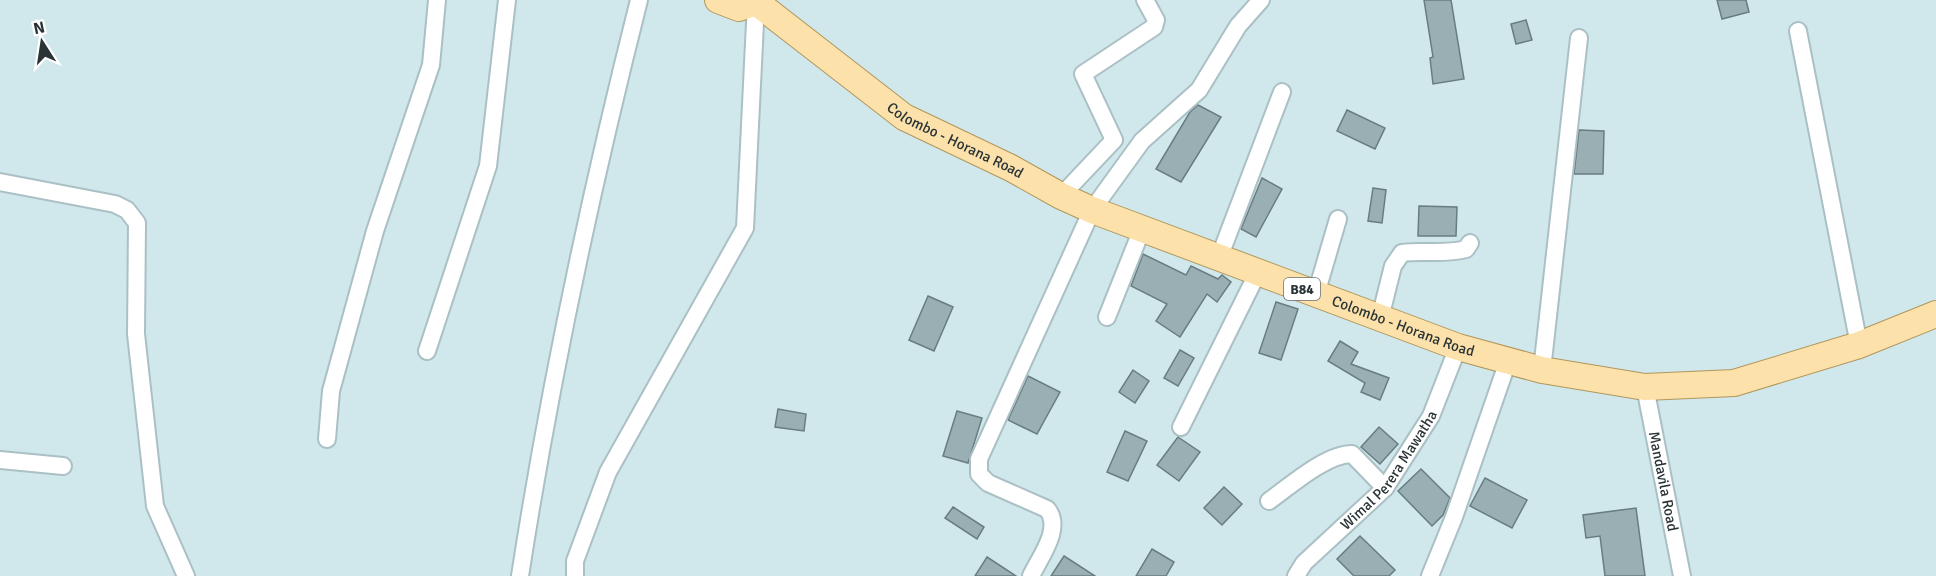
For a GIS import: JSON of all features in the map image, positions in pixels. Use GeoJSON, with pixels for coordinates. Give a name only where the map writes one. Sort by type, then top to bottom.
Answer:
{"type":"FeatureCollection","features":[{"type":"Feature","properties":{"kind":"main road"},"geometry":{"type":"LineString","coordinates":[[719,0],[739,8],[756,2]]}},
{"type":"Feature","properties":{"kind":"main road","name":"Colombo - Horana Road"},"geometry":{"type":"LineString","coordinates":[[756,2],[904,117],[1011,168],[1061,196],[1092,210],[1458,347],[1542,370],[1645,387],[1734,383],[1859,345],[1936,314]]}},
{"type":"Feature","properties":{"kind":"street"},"geometry":{"type":"LineString","coordinates":[[327,439],[334,379],[375,231],[430,65],[437,0]]}},
{"type":"Feature","properties":{"kind":"street"},"geometry":{"type":"LineString","coordinates":[[427,351],[488,166],[507,0]]}},
{"type":"Feature","properties":{"kind":"street"},"geometry":{"type":"LineString","coordinates":[[520,576],[541,439],[598,166],[639,0]]}},
{"type":"Feature","properties":{"kind":"street"},"geometry":{"type":"LineString","coordinates":[[1061,196],[1114,140],[1083,74],[1154,27],[1156,20],[1145,0]]}},
{"type":"Feature","properties":{"kind":"street"},"geometry":{"type":"LineString","coordinates":[[1031,576],[1051,535],[1054,522],[1052,515],[1047,509],[988,483],[979,474],[979,459],[1092,210],[1142,141],[1199,90],[1238,26],[1261,0]]}},
{"type":"Feature","properties":{"kind":"street"},"geometry":{"type":"LineString","coordinates":[[575,576],[574,561],[608,472],[745,228],[756,2]]}},
{"type":"Feature","properties":{"kind":"street"},"geometry":{"type":"LineString","coordinates":[[1798,31],[1859,345]]}},
{"type":"Feature","properties":{"kind":"street"},"geometry":{"type":"LineString","coordinates":[[1542,370],[1579,38]]}},
{"type":"Feature","properties":{"kind":"street"},"geometry":{"type":"LineString","coordinates":[[1220,258],[1282,92]]}},
{"type":"Feature","properties":{"kind":"street"},"geometry":{"type":"LineString","coordinates":[[0,182],[115,204],[127,210],[137,223],[136,334],[155,506],[186,576]]}},
{"type":"Feature","properties":{"kind":"street"},"geometry":{"type":"LineString","coordinates":[[1316,294],[1338,219]]}},
{"type":"Feature","properties":{"kind":"street"},"geometry":{"type":"LineString","coordinates":[[1107,317],[1142,229]]}},
{"type":"Feature","properties":{"kind":"street"},"geometry":{"type":"LineString","coordinates":[[1380,318],[1394,266],[1402,253],[1425,250],[1451,253],[1466,249],[1470,243]]}},
{"type":"Feature","properties":{"kind":"street"},"geometry":{"type":"LineString","coordinates":[[1181,427],[1258,272]]}},
{"type":"Feature","properties":{"kind":"street","name":"Wimal Perera Mawatha"},"geometry":{"type":"LineString","coordinates":[[1296,576],[1304,563],[1385,488],[1431,416],[1458,347]]}},
{"type":"Feature","properties":{"kind":"street"},"geometry":{"type":"LineString","coordinates":[[1430,576],[1454,518],[1508,361]]}},
{"type":"Feature","properties":{"kind":"street","name":"Mandavila Road"},"geometry":{"type":"LineString","coordinates":[[1645,387],[1682,576]]}},
{"type":"Feature","properties":{"kind":"street"},"geometry":{"type":"LineString","coordinates":[[1269,501],[1330,459],[1347,454],[1352,454],[1385,488]]}},
{"type":"Feature","properties":{"kind":"street"},"geometry":{"type":"LineString","coordinates":[[0,460],[63,466]]}},
{"type":"Feature","properties":{"kind":"building"},"geometry":{"type":"Polygon","coordinates":[[[1424,0],[1451,0],[1464,79],[1433,84],[1430,58],[1433,57],[1424,0]]]}},
{"type":"Feature","properties":{"kind":"building"},"geometry":{"type":"Polygon","coordinates":[[[1717,0],[1746,0],[1749,12],[1722,19],[1717,0]]]}},
{"type":"Feature","properties":{"kind":"building"},"geometry":{"type":"Polygon","coordinates":[[[1526,20],[1532,40],[1516,44],[1511,24],[1526,20]]]}},
{"type":"Feature","properties":{"kind":"building"},"geometry":{"type":"Polygon","coordinates":[[[1198,105],[1221,117],[1181,182],[1156,169],[1190,112],[1198,105]]]}},
{"type":"Feature","properties":{"kind":"building"},"geometry":{"type":"Polygon","coordinates":[[[1347,110],[1385,128],[1375,149],[1337,131],[1347,110]]]}},
{"type":"Feature","properties":{"kind":"building"},"geometry":{"type":"Polygon","coordinates":[[[1579,130],[1604,131],[1603,174],[1574,174],[1579,130]]]}},
{"type":"Feature","properties":{"kind":"building"},"geometry":{"type":"Polygon","coordinates":[[[1262,178],[1282,189],[1256,237],[1241,229],[1262,178]]]}},
{"type":"Feature","properties":{"kind":"building"},"geometry":{"type":"Polygon","coordinates":[[[1373,188],[1386,190],[1382,223],[1368,221],[1373,188]]]}},
{"type":"Feature","properties":{"kind":"building"},"geometry":{"type":"Polygon","coordinates":[[[1419,206],[1457,207],[1456,236],[1418,236],[1419,206]]]}},
{"type":"Feature","properties":{"kind":"building"},"geometry":{"type":"Polygon","coordinates":[[[1143,254],[1186,275],[1191,266],[1218,279],[1222,275],[1231,282],[1217,302],[1207,294],[1180,337],[1156,321],[1167,304],[1131,286],[1143,254]]]}},
{"type":"Feature","properties":{"kind":"building"},"geometry":{"type":"Polygon","coordinates":[[[928,296],[953,307],[934,351],[909,340],[928,296]]]}},
{"type":"Feature","properties":{"kind":"building"},"geometry":{"type":"Polygon","coordinates":[[[1276,302],[1298,309],[1281,360],[1259,353],[1276,302]]]}},
{"type":"Feature","properties":{"kind":"building"},"geometry":{"type":"Polygon","coordinates":[[[1340,341],[1358,352],[1351,364],[1389,378],[1380,400],[1361,392],[1365,383],[1328,361],[1340,341]]]}},
{"type":"Feature","properties":{"kind":"building"},"geometry":{"type":"Polygon","coordinates":[[[1180,350],[1194,358],[1178,386],[1164,378],[1180,350]]]}},
{"type":"Feature","properties":{"kind":"building"},"geometry":{"type":"Polygon","coordinates":[[[1133,370],[1149,381],[1135,403],[1119,392],[1133,370]]]}},
{"type":"Feature","properties":{"kind":"building"},"geometry":{"type":"Polygon","coordinates":[[[1028,376],[1060,392],[1037,434],[1008,420],[1028,376]]]}},
{"type":"Feature","properties":{"kind":"building"},"geometry":{"type":"Polygon","coordinates":[[[778,409],[806,414],[804,431],[775,427],[778,409]]]}},
{"type":"Feature","properties":{"kind":"building"},"geometry":{"type":"Polygon","coordinates":[[[957,411],[982,418],[968,463],[943,456],[957,411]]]}},
{"type":"Feature","properties":{"kind":"building"},"geometry":{"type":"Polygon","coordinates":[[[1379,427],[1398,444],[1380,464],[1361,447],[1379,427]]]}},
{"type":"Feature","properties":{"kind":"building"},"geometry":{"type":"Polygon","coordinates":[[[1125,431],[1147,441],[1128,481],[1107,472],[1125,431]]]}},
{"type":"Feature","properties":{"kind":"building"},"geometry":{"type":"Polygon","coordinates":[[[1178,437],[1200,452],[1179,481],[1157,465],[1178,437]]]}},
{"type":"Feature","properties":{"kind":"building"},"geometry":{"type":"Polygon","coordinates":[[[1421,469],[1450,498],[1443,515],[1432,526],[1398,491],[1421,469]]]}},
{"type":"Feature","properties":{"kind":"building"},"geometry":{"type":"Polygon","coordinates":[[[1485,478],[1527,500],[1512,528],[1470,506],[1485,478]]]}},
{"type":"Feature","properties":{"kind":"building"},"geometry":{"type":"Polygon","coordinates":[[[1224,487],[1242,504],[1222,525],[1204,508],[1224,487]]]}},
{"type":"Feature","properties":{"kind":"building"},"geometry":{"type":"Polygon","coordinates":[[[953,507],[984,527],[977,539],[945,518],[953,507]]]}},
{"type":"Feature","properties":{"kind":"building"},"geometry":{"type":"Polygon","coordinates":[[[1636,508],[1645,576],[1605,576],[1600,536],[1586,538],[1583,515],[1636,508]]]}},
{"type":"Feature","properties":{"kind":"building"},"geometry":{"type":"Polygon","coordinates":[[[1360,536],[1395,570],[1389,576],[1354,576],[1337,559],[1360,536]]]}},
{"type":"Feature","properties":{"kind":"building"},"geometry":{"type":"Polygon","coordinates":[[[1152,549],[1174,562],[1166,576],[1136,576],[1152,549]]]}},
{"type":"Feature","properties":{"kind":"building"},"geometry":{"type":"Polygon","coordinates":[[[1064,556],[1095,576],[1051,576],[1064,556]]]}},
{"type":"Feature","properties":{"kind":"building"},"geometry":{"type":"Polygon","coordinates":[[[987,557],[1016,576],[975,576],[987,557]]]}}]}
